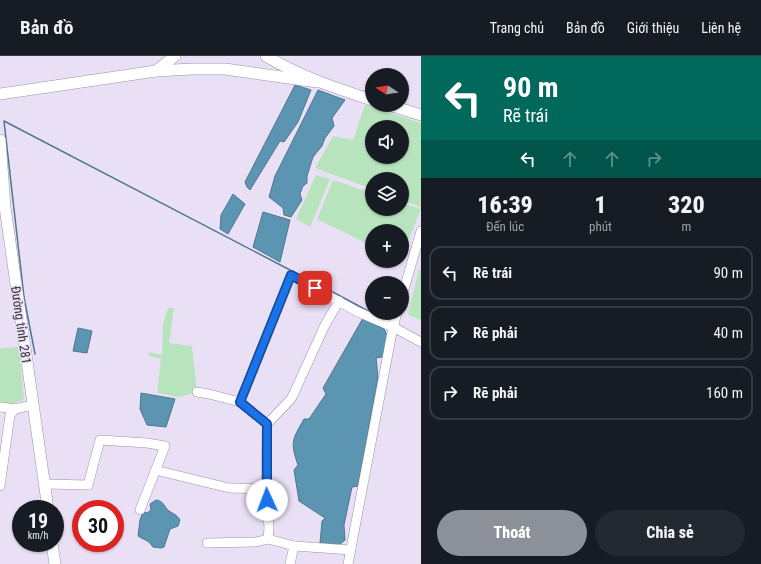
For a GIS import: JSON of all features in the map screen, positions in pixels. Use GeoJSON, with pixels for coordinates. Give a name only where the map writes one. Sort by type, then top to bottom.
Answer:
{"type":"FeatureCollection","features":[{"type":"Feature","properties":{"kind":"main road"},"geometry":{"type":"LineString","coordinates":[[156,71],[176,56]]}},
{"type":"Feature","properties":{"kind":"main road"},"geometry":{"type":"LineString","coordinates":[[266,56],[289,70],[317,82],[365,98]]}},
{"type":"Feature","properties":{"kind":"main road"},"geometry":{"type":"LineString","coordinates":[[0,94],[156,71],[192,69],[225,69],[317,82]]}},
{"type":"Feature","properties":{"kind":"main road"},"geometry":{"type":"LineString","coordinates":[[409,111],[421,115]]}},
{"type":"Feature","properties":{"kind":"main road","name":"Đường tỉnh 281"},"geometry":{"type":"LineString","coordinates":[[0,140],[5,207],[47,500]]}},
{"type":"Feature","properties":{"kind":"main road"},"geometry":{"type":"LineString","coordinates":[[53,552],[55,564]]}},
{"type":"Feature","properties":{"kind":"street"},"geometry":{"type":"LineString","coordinates":[[408,276],[421,231]]}},
{"type":"Feature","properties":{"kind":"street"},"geometry":{"type":"LineString","coordinates":[[240,402],[291,275],[356,311],[393,327],[421,342]]}},
{"type":"Feature","properties":{"kind":"street"},"geometry":{"type":"LineString","coordinates":[[268,540],[269,528],[266,489],[267,424],[291,399],[325,325],[339,301]]}},
{"type":"Feature","properties":{"kind":"street"},"geometry":{"type":"LineString","coordinates":[[348,564],[395,320]]}},
{"type":"Feature","properties":{"kind":"street"},"geometry":{"type":"LineString","coordinates":[[197,392],[240,402],[267,424]]}},
{"type":"Feature","properties":{"kind":"street"},"geometry":{"type":"LineString","coordinates":[[0,407],[15,409],[33,405]]}},
{"type":"Feature","properties":{"kind":"street"},"geometry":{"type":"LineString","coordinates":[[0,486],[10,414],[15,409]]}},
{"type":"Feature","properties":{"kind":"street"},"geometry":{"type":"LineString","coordinates":[[45,484],[88,485],[100,440],[147,443],[165,446],[140,510]]}},
{"type":"Feature","properties":{"kind":"street"},"geometry":{"type":"LineString","coordinates":[[155,470],[229,488],[266,489]]}},
{"type":"Feature","properties":{"kind":"street"},"geometry":{"type":"LineString","coordinates":[[207,543],[256,542],[268,540],[294,546],[351,550]]}},
{"type":"Feature","properties":{"kind":"street"},"geometry":{"type":"LineString","coordinates":[[290,564],[294,546]]}},
{"type":"Feature","properties":{"kind":"green space"},"geometry":{"type":"Polygon","coordinates":[[[365,105],[365,112],[387,112],[421,123],[421,207],[409,203],[409,172],[365,172],[365,186],[315,168],[333,136],[353,140],[365,105]]]}},
{"type":"Feature","properties":{"kind":"green space"},"geometry":{"type":"Polygon","coordinates":[[[316,175],[330,179],[310,227],[296,219],[316,175]]]}},
{"type":"Feature","properties":{"kind":"green space"},"geometry":{"type":"Polygon","coordinates":[[[333,180],[365,191],[365,216],[409,216],[409,205],[421,209],[409,238],[409,224],[365,224],[365,243],[317,219],[333,180]]]}},
{"type":"Feature","properties":{"kind":"green space"},"geometry":{"type":"Polygon","coordinates":[[[419,269],[421,270],[421,320],[409,315],[419,269]]]}},
{"type":"Feature","properties":{"kind":"green space"},"geometry":{"type":"Polygon","coordinates":[[[168,308],[174,308],[169,343],[192,346],[197,392],[179,397],[157,393],[161,359],[149,356],[149,352],[162,355],[163,324],[168,308]]]}},
{"type":"Feature","properties":{"kind":"green space"},"geometry":{"type":"Polygon","coordinates":[[[19,347],[24,400],[11,404],[0,402],[0,348],[19,347]]]}},
{"type":"Feature","properties":{"kind":"water"},"geometry":{"type":"Polygon","coordinates":[[[295,85],[311,90],[298,122],[284,142],[280,141],[250,190],[245,182],[295,85]]]}},
{"type":"Feature","properties":{"kind":"water"},"geometry":{"type":"Polygon","coordinates":[[[318,90],[345,100],[332,118],[334,126],[325,138],[322,146],[313,157],[307,176],[307,183],[303,186],[300,194],[302,200],[291,217],[284,215],[283,208],[269,197],[275,176],[318,90]]]}},
{"type":"Feature","properties":{"kind":"water"},"geometry":{"type":"Polygon","coordinates":[[[233,194],[245,204],[228,234],[220,229],[221,215],[233,194]]]}},
{"type":"Feature","properties":{"kind":"water"},"geometry":{"type":"Polygon","coordinates":[[[263,212],[290,220],[280,262],[253,247],[263,212]]]}},
{"type":"Feature","properties":{"kind":"water"},"geometry":{"type":"Polygon","coordinates":[[[363,318],[384,329],[388,337],[382,357],[376,358],[378,377],[358,486],[352,487],[344,525],[345,540],[338,546],[320,543],[322,521],[325,518],[299,501],[294,470],[298,465],[293,446],[295,437],[304,419],[309,419],[326,394],[323,388],[363,318]]]}},
{"type":"Feature","properties":{"kind":"water"},"geometry":{"type":"Polygon","coordinates":[[[78,328],[92,331],[87,353],[73,351],[78,328]]]}},
{"type":"Feature","properties":{"kind":"water"},"geometry":{"type":"Polygon","coordinates":[[[141,393],[175,399],[166,427],[147,425],[140,409],[141,393]]]}},
{"type":"Feature","properties":{"kind":"water"},"geometry":{"type":"Polygon","coordinates":[[[156,500],[162,503],[180,520],[178,526],[170,529],[164,547],[161,548],[153,547],[149,542],[138,536],[140,520],[143,512],[147,513],[151,510],[150,504],[156,500]]]}},
{"type":"Feature","properties":{"kind":"waterway"},"geometry":{"type":"LineString","coordinates":[[35,354],[24,297],[4,121],[292,271]]}},
{"type":"Feature","properties":{"kind":"waterway"},"geometry":{"type":"LineString","coordinates":[[312,281],[365,309]]}},
{"type":"Feature","properties":{"kind":"route"},"geometry":{"type":"LineString","coordinates":[[267,500],[267,424],[240,402],[291,275],[315,288]]}}]}
